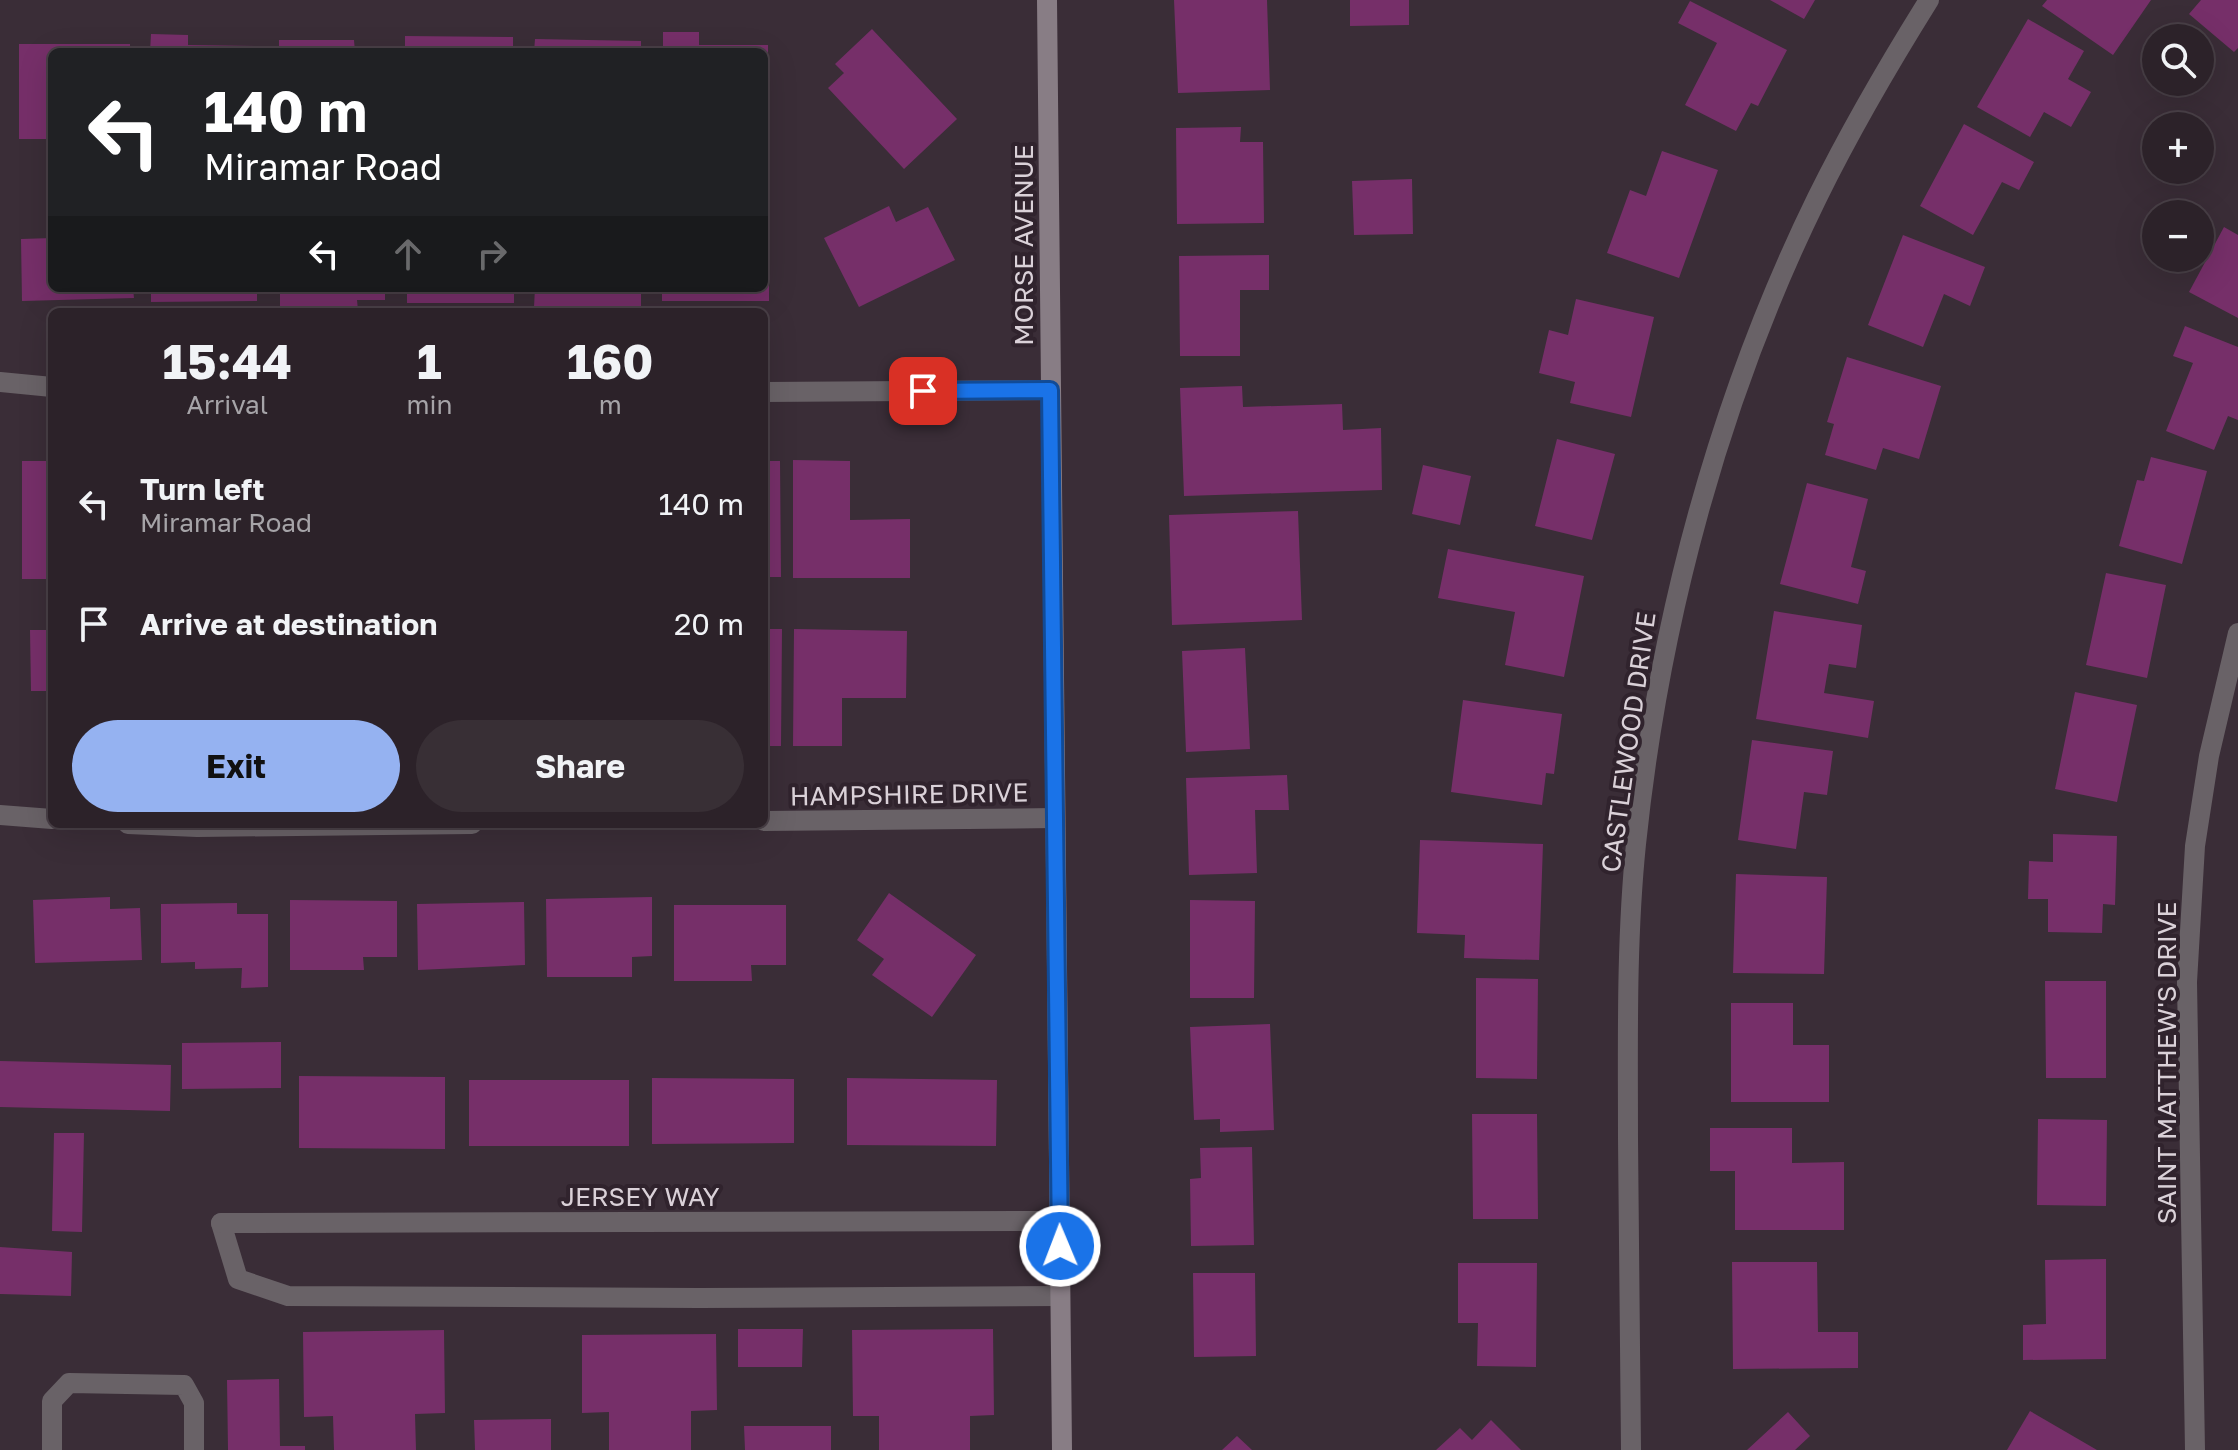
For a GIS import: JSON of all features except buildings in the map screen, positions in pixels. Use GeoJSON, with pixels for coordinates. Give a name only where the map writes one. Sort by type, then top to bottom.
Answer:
{"type":"FeatureCollection","features":[{"type":"Feature","properties":{"kind":"street","name":"MORSE AVENUE"},"geometry":{"type":"LineString","coordinates":[[1047,0],[1062,1450]]}},
{"type":"Feature","properties":{"kind":"street","name":"CASTLEWOOD DRIVE"},"geometry":{"type":"LineString","coordinates":[[1631,1450],[1627,979],[1636,845],[1654,711],[1673,612],[1717,449],[1763,322],[1816,199],[1879,80],[1929,0]]}},
{"type":"Feature","properties":{"kind":"street"},"geometry":{"type":"LineString","coordinates":[[0,382],[48,387]]}},
{"type":"Feature","properties":{"kind":"street"},"geometry":{"type":"LineString","coordinates":[[768,392],[1050,390]]}},
{"type":"Feature","properties":{"kind":"street","name":"SAINT MATTHEW'S DRIVE"},"geometry":{"type":"LineString","coordinates":[[2195,1450],[2187,982],[2197,831],[2209,756],[2238,633]]}},
{"type":"Feature","properties":{"kind":"street"},"geometry":{"type":"LineString","coordinates":[[0,815],[48,819]]}},
{"type":"Feature","properties":{"kind":"street","name":"HAMPSHIRE DRIVE"},"geometry":{"type":"LineString","coordinates":[[768,821],[1055,818]]}},
{"type":"Feature","properties":{"kind":"street","name":"JERSEY WAY"},"geometry":{"type":"LineString","coordinates":[[1060,1221],[221,1223],[238,1279],[288,1296],[1060,1296]]}},
{"type":"Feature","properties":{"kind":"street"},"geometry":{"type":"LineString","coordinates":[[52,1450],[52,1401],[69,1383],[184,1385],[194,1403],[194,1450]]}},
{"type":"Feature","properties":{"kind":"route"},"geometry":{"type":"LineString","coordinates":[[923,391],[1050,390],[1060,1246]]}}]}
